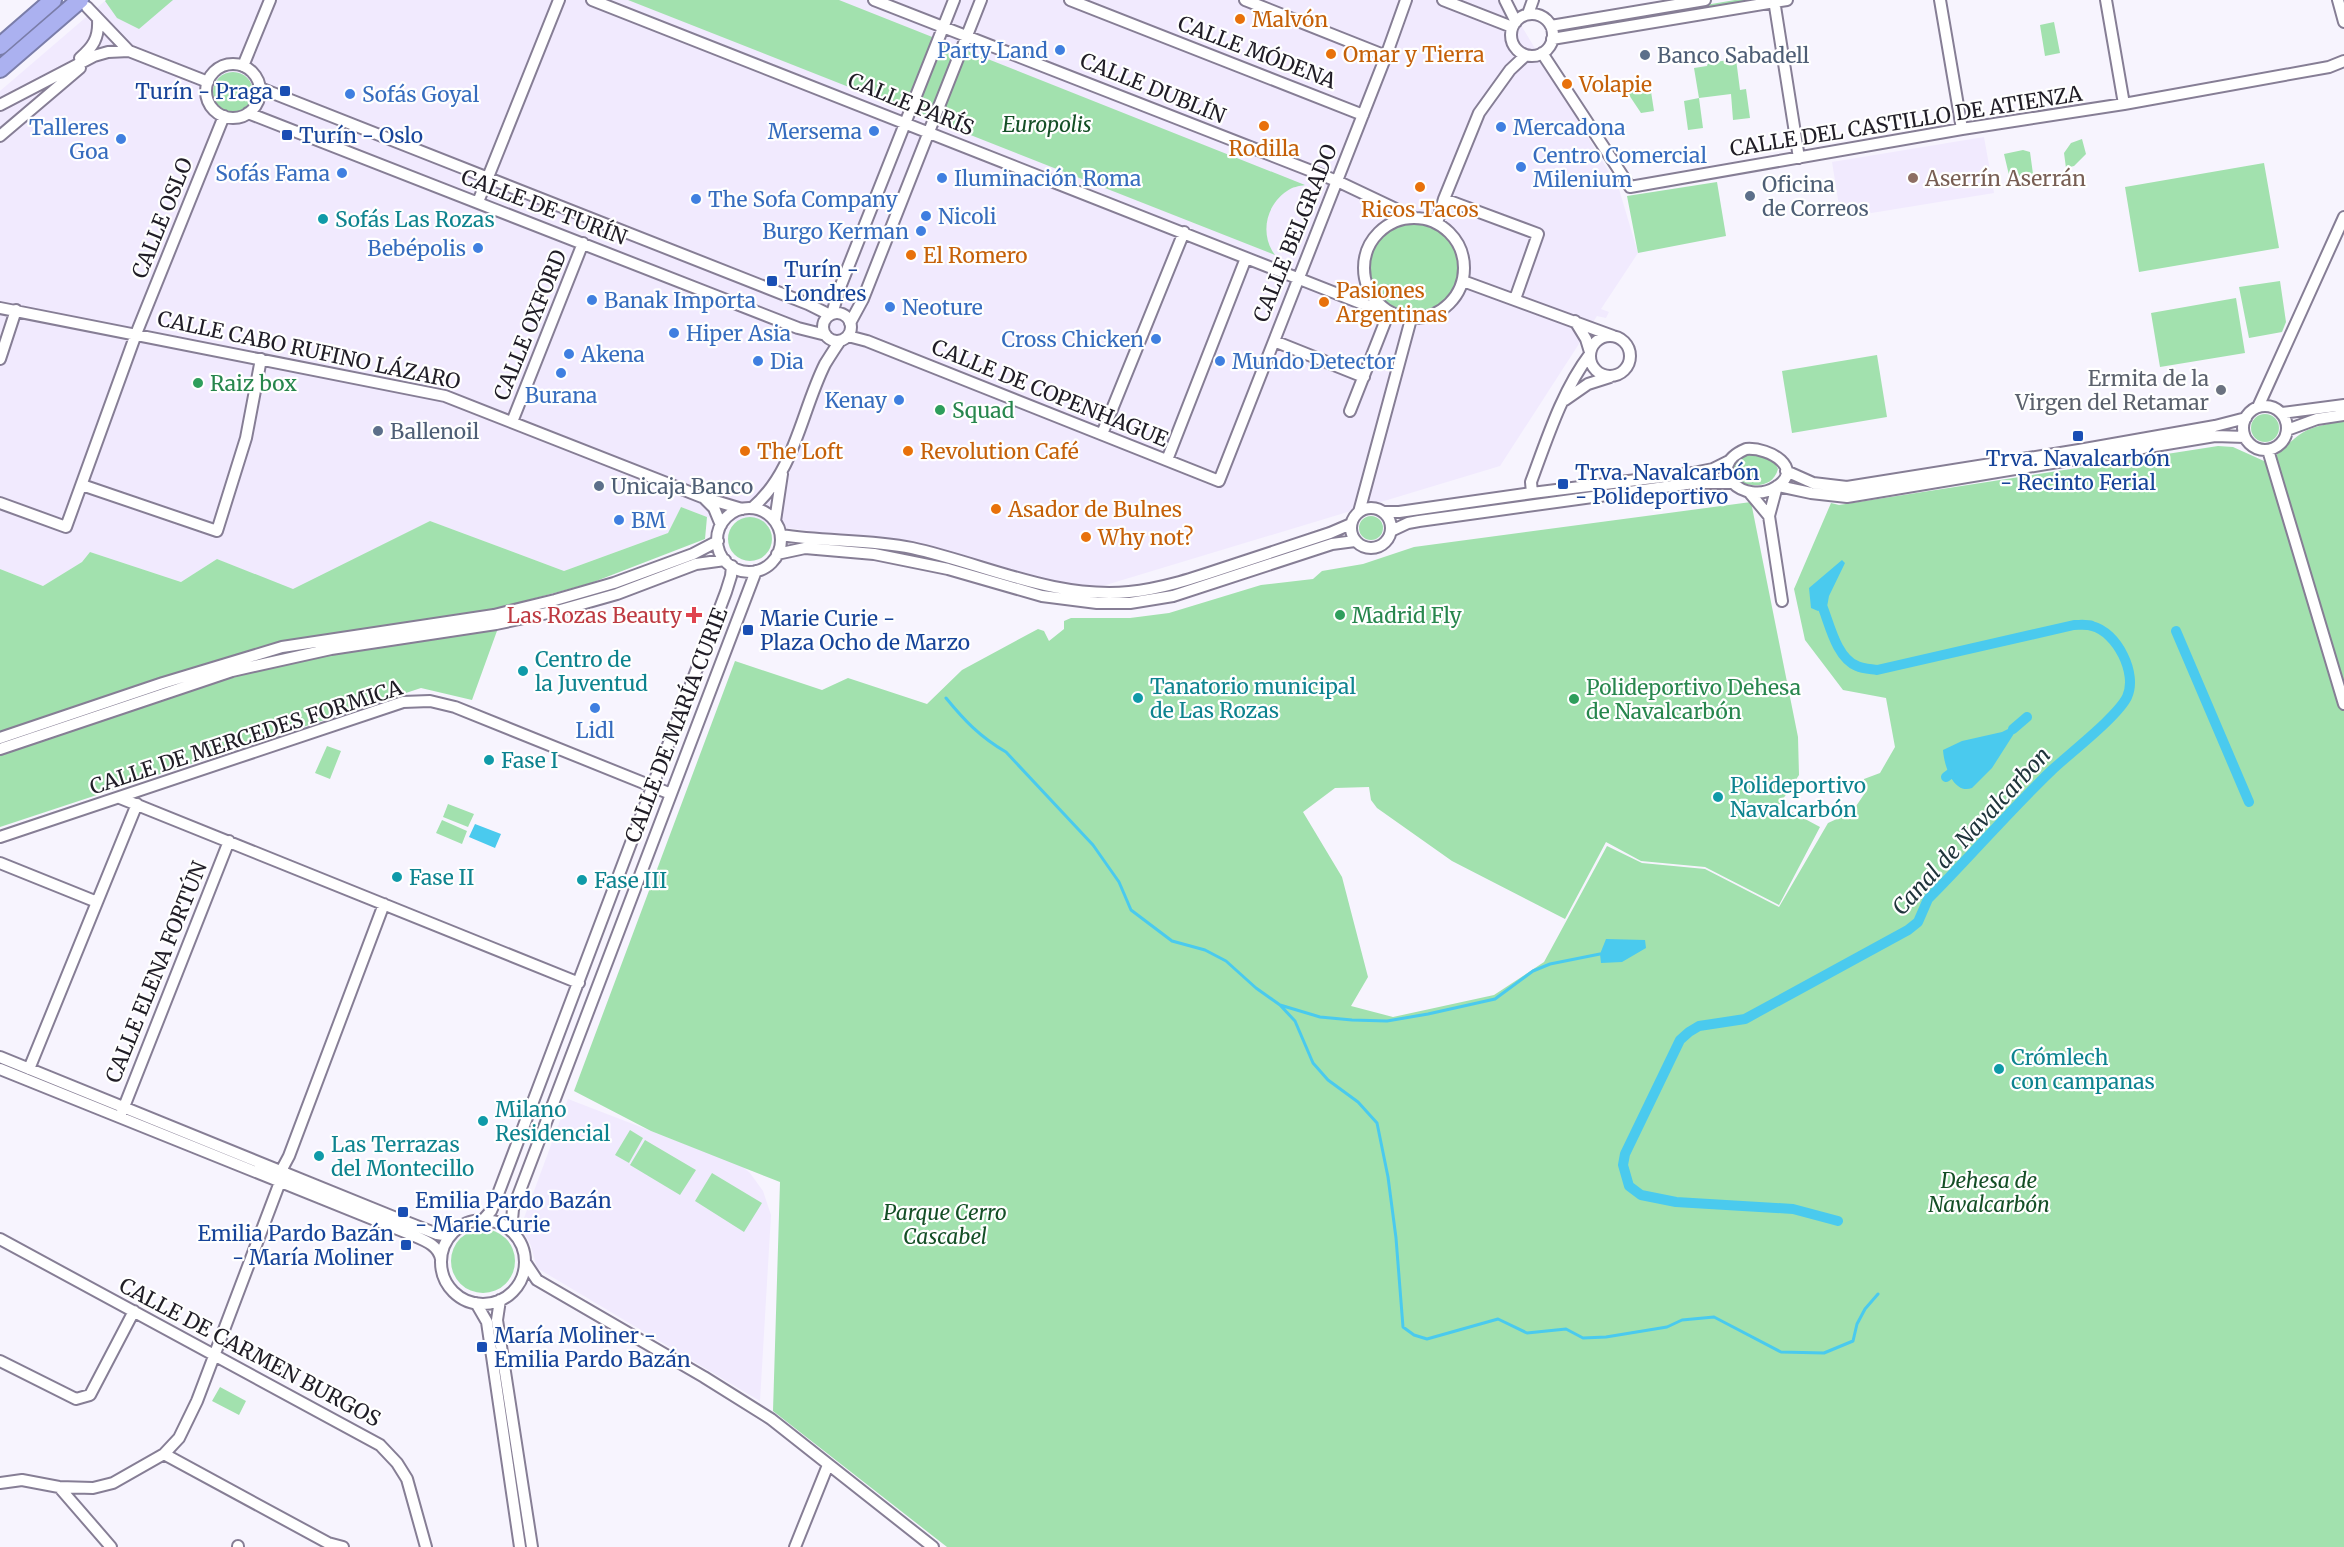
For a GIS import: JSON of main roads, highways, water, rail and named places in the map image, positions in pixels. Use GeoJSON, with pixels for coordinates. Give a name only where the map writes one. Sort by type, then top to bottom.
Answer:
{"type":"FeatureCollection","features":[{"type":"Feature","properties":{"kind":"highway"},"geometry":{"type":"LineString","coordinates":[[0,46],[53,0]]}},
{"type":"Feature","properties":{"kind":"highway"},"geometry":{"type":"LineString","coordinates":[[0,69],[83,3]]}},
{"type":"Feature","properties":{"kind":"water"},"geometry":{"type":"Polygon","coordinates":[[[1842,560],[1845,563],[1829,596],[1827,607],[1818,611],[1811,608],[1809,588],[1842,560]]]}},
{"type":"Feature","properties":{"kind":"water"},"geometry":{"type":"Polygon","coordinates":[[[2012,727],[2015,732],[1992,768],[1972,788],[1965,789],[1955,783],[1945,763],[1943,750],[1962,741],[2002,732],[2012,727]]]}},
{"type":"Feature","properties":{"kind":"water"},"geometry":{"type":"Polygon","coordinates":[[[475,824],[501,834],[495,848],[469,837],[475,824]]]}},
{"type":"Feature","properties":{"kind":"water"},"geometry":{"type":"Polygon","coordinates":[[[1606,939],[1645,940],[1646,948],[1622,962],[1601,963],[1600,954],[1606,939]]]}},
{"type":"Feature","properties":{"kind":"waterway","name":"Canal de Navalcarbon"},"geometry":{"type":"LineString","coordinates":[[1823,608],[1839,649],[1850,662],[1862,668],[1877,670],[2074,625],[2086,625],[2110,636],[2123,655],[2130,677],[2130,688],[2122,705],[2052,770],[1928,899],[1918,922],[1908,930],[1745,1019],[1699,1026],[1680,1040],[1625,1154],[1623,1165],[1629,1186],[1641,1195],[1676,1202],[1793,1209],[1838,1221]]}},
{"type":"Feature","properties":{"kind":"waterway"},"geometry":{"type":"LineString","coordinates":[[2176,631],[2249,802]]}},
{"type":"Feature","properties":{"kind":"waterway"},"geometry":{"type":"LineString","coordinates":[[946,698],[973,728],[1006,752],[1093,845],[1119,882],[1131,910],[1172,941],[1205,950],[1226,961],[1256,988],[1280,1005],[1320,1017],[1387,1021],[1495,999],[1533,971],[1550,964],[1600,954]]}},
{"type":"Feature","properties":{"kind":"waterway"},"geometry":{"type":"LineString","coordinates":[[2013,729],[2027,717]]}},
{"type":"Feature","properties":{"kind":"waterway"},"geometry":{"type":"LineString","coordinates":[[1946,777],[1950,774]]}},
{"type":"Feature","properties":{"kind":"waterway"},"geometry":{"type":"LineString","coordinates":[[1280,1005],[1295,1021],[1313,1063],[1328,1080],[1358,1102],[1377,1123],[1388,1177],[1396,1238],[1403,1327],[1414,1335],[1427,1339],[1498,1319],[1527,1333],[1566,1329],[1583,1338],[1606,1337],[1667,1327],[1682,1320],[1714,1317],[1781,1352],[1824,1353],[1853,1341],[1857,1324],[1865,1309],[1878,1294]]}},
{"type":"Feature","properties":{"kind":"place","name":"Malvón"},"geometry":{"type":"Point","coordinates":[1240,19]}},
{"type":"Feature","properties":{"kind":"place","name":"Party Land"},"geometry":{"type":"Point","coordinates":[1060,50]}},
{"type":"Feature","properties":{"kind":"place","name":"Omar y Tierra"},"geometry":{"type":"Point","coordinates":[1331,54]}},
{"type":"Feature","properties":{"kind":"place","name":"Banco Sabadell"},"geometry":{"type":"Point","coordinates":[1645,55]}},
{"type":"Feature","properties":{"kind":"place","name":"Volapie"},"geometry":{"type":"Point","coordinates":[1567,84]}},
{"type":"Feature","properties":{"kind":"place","name":"Turín - Praga"},"geometry":{"type":"Point","coordinates":[285,91]}},
{"type":"Feature","properties":{"kind":"place","name":"Sofás Goyal"},"geometry":{"type":"Point","coordinates":[350,94]}},
{"type":"Feature","properties":{"kind":"place","name":"Rodilla"},"geometry":{"type":"Point","coordinates":[1264,126]}},
{"type":"Feature","properties":{"kind":"place","name":"Mercadona"},"geometry":{"type":"Point","coordinates":[1501,127]}},
{"type":"Feature","properties":{"kind":"place","name":"Mersema"},"geometry":{"type":"Point","coordinates":[874,131]}},
{"type":"Feature","properties":{"kind":"place","name":"Turín - Oslo"},"geometry":{"type":"Point","coordinates":[287,135]}},
{"type":"Feature","properties":{"kind":"place","name":"Talleres Goa"},"geometry":{"type":"Point","coordinates":[121,139]}},
{"type":"Feature","properties":{"kind":"place","name":"Centro Comercial Milenium"},"geometry":{"type":"Point","coordinates":[1521,167]}},
{"type":"Feature","properties":{"kind":"place","name":"Sofás Fama"},"geometry":{"type":"Point","coordinates":[342,173]}},
{"type":"Feature","properties":{"kind":"place","name":"Iluminación Roma"},"geometry":{"type":"Point","coordinates":[942,178]}},
{"type":"Feature","properties":{"kind":"place","name":"Aserrín Aserrán"},"geometry":{"type":"Point","coordinates":[1913,178]}},
{"type":"Feature","properties":{"kind":"place","name":"Ricos Tacos"},"geometry":{"type":"Point","coordinates":[1420,187]}},
{"type":"Feature","properties":{"kind":"place","name":"Oficina de Correos"},"geometry":{"type":"Point","coordinates":[1750,196]}},
{"type":"Feature","properties":{"kind":"place","name":"The Sofa Company"},"geometry":{"type":"Point","coordinates":[696,199]}},
{"type":"Feature","properties":{"kind":"place","name":"Nicoli"},"geometry":{"type":"Point","coordinates":[926,216]}},
{"type":"Feature","properties":{"kind":"place","name":"Sofás Las Rozas"},"geometry":{"type":"Point","coordinates":[323,219]}},
{"type":"Feature","properties":{"kind":"place","name":"Burgo Kerman"},"geometry":{"type":"Point","coordinates":[921,231]}},
{"type":"Feature","properties":{"kind":"place","name":"Bebépolis"},"geometry":{"type":"Point","coordinates":[478,248]}},
{"type":"Feature","properties":{"kind":"place","name":"El Romero"},"geometry":{"type":"Point","coordinates":[911,255]}},
{"type":"Feature","properties":{"kind":"place","name":"Turín - Londres"},"geometry":{"type":"Point","coordinates":[772,281]}},
{"type":"Feature","properties":{"kind":"place","name":"Banak Importa"},"geometry":{"type":"Point","coordinates":[592,300]}},
{"type":"Feature","properties":{"kind":"place","name":"Pasiones Argentinas"},"geometry":{"type":"Point","coordinates":[1324,302]}},
{"type":"Feature","properties":{"kind":"place","name":"Neoture"},"geometry":{"type":"Point","coordinates":[890,307]}},
{"type":"Feature","properties":{"kind":"place","name":"Hiper Asia"},"geometry":{"type":"Point","coordinates":[674,333]}},
{"type":"Feature","properties":{"kind":"place","name":"Cross Chicken"},"geometry":{"type":"Point","coordinates":[1156,339]}},
{"type":"Feature","properties":{"kind":"place","name":"Akena"},"geometry":{"type":"Point","coordinates":[569,354]}},
{"type":"Feature","properties":{"kind":"place","name":"Dia"},"geometry":{"type":"Point","coordinates":[758,361]}},
{"type":"Feature","properties":{"kind":"place","name":"Mundo Detector"},"geometry":{"type":"Point","coordinates":[1220,361]}},
{"type":"Feature","properties":{"kind":"place","name":"Burana"},"geometry":{"type":"Point","coordinates":[561,373]}},
{"type":"Feature","properties":{"kind":"place","name":"Raiz box"},"geometry":{"type":"Point","coordinates":[198,383]}},
{"type":"Feature","properties":{"kind":"place","name":"Ermita de la Virgen del Retamar"},"geometry":{"type":"Point","coordinates":[2221,390]}},
{"type":"Feature","properties":{"kind":"place","name":"Kenay"},"geometry":{"type":"Point","coordinates":[899,400]}},
{"type":"Feature","properties":{"kind":"place","name":"Squad"},"geometry":{"type":"Point","coordinates":[940,410]}},
{"type":"Feature","properties":{"kind":"place","name":"Ballenoil"},"geometry":{"type":"Point","coordinates":[378,431]}},
{"type":"Feature","properties":{"kind":"place","name":"Trva. Navalcarbón - Recinto Ferial"},"geometry":{"type":"Point","coordinates":[2078,436]}},
{"type":"Feature","properties":{"kind":"place","name":"The Loft"},"geometry":{"type":"Point","coordinates":[745,451]}},
{"type":"Feature","properties":{"kind":"place","name":"Revolution Café"},"geometry":{"type":"Point","coordinates":[908,451]}},
{"type":"Feature","properties":{"kind":"place","name":"Trva. Navalcarbón - Polideportivo"},"geometry":{"type":"Point","coordinates":[1563,484]}},
{"type":"Feature","properties":{"kind":"place","name":"Unicaja Banco"},"geometry":{"type":"Point","coordinates":[599,486]}},
{"type":"Feature","properties":{"kind":"place","name":"Asador de Bulnes"},"geometry":{"type":"Point","coordinates":[996,509]}},
{"type":"Feature","properties":{"kind":"place","name":"BM"},"geometry":{"type":"Point","coordinates":[619,520]}},
{"type":"Feature","properties":{"kind":"place","name":"Why not?"},"geometry":{"type":"Point","coordinates":[1086,537]}},
{"type":"Feature","properties":{"kind":"place","name":"Las Rozas Beauty"},"geometry":{"type":"Point","coordinates":[694,615]}},
{"type":"Feature","properties":{"kind":"place","name":"Madrid Fly"},"geometry":{"type":"Point","coordinates":[1340,615]}},
{"type":"Feature","properties":{"kind":"place","name":"Marie Curie - Plaza Ocho de Marzo"},"geometry":{"type":"Point","coordinates":[748,630]}},
{"type":"Feature","properties":{"kind":"place","name":"Centro de la Juventud"},"geometry":{"type":"Point","coordinates":[523,671]}},
{"type":"Feature","properties":{"kind":"place","name":"Tanatorio municipal de Las Rozas"},"geometry":{"type":"Point","coordinates":[1138,698]}},
{"type":"Feature","properties":{"kind":"place","name":"Polideportivo Dehesa de Navalcarbón"},"geometry":{"type":"Point","coordinates":[1574,699]}},
{"type":"Feature","properties":{"kind":"place","name":"Lidl"},"geometry":{"type":"Point","coordinates":[595,708]}},
{"type":"Feature","properties":{"kind":"place","name":"Fase I"},"geometry":{"type":"Point","coordinates":[489,760]}},
{"type":"Feature","properties":{"kind":"place","name":"Polideportivo Navalcarbón"},"geometry":{"type":"Point","coordinates":[1718,797]}},
{"type":"Feature","properties":{"kind":"place","name":"Fase II"},"geometry":{"type":"Point","coordinates":[397,877]}},
{"type":"Feature","properties":{"kind":"place","name":"Fase III"},"geometry":{"type":"Point","coordinates":[582,880]}},
{"type":"Feature","properties":{"kind":"place","name":"Crómlech con campanas"},"geometry":{"type":"Point","coordinates":[1999,1069]}},
{"type":"Feature","properties":{"kind":"place","name":"Milano Residencial"},"geometry":{"type":"Point","coordinates":[483,1121]}},
{"type":"Feature","properties":{"kind":"place","name":"Las Terrazas del Montecillo"},"geometry":{"type":"Point","coordinates":[319,1156]}},
{"type":"Feature","properties":{"kind":"place","name":"Emilia Pardo Bazán - Marie Curie"},"geometry":{"type":"Point","coordinates":[403,1212]}},
{"type":"Feature","properties":{"kind":"place","name":"Emilia Pardo Bazán - María Moliner"},"geometry":{"type":"Point","coordinates":[406,1245]}},
{"type":"Feature","properties":{"kind":"place","name":"María Moliner - Emilia Pardo Bazán"},"geometry":{"type":"Point","coordinates":[482,1347]}},
{"type":"Feature","properties":{"kind":"park label","name":"Europolis"},"geometry":{"type":"Point","coordinates":[1047,124]}},
{"type":"Feature","properties":{"kind":"park label","name":"Dehesa de Navalcarbón"},"geometry":{"type":"Point","coordinates":[1989,1192]}},
{"type":"Feature","properties":{"kind":"park label","name":"Parque Cerro Cascabel"},"geometry":{"type":"Point","coordinates":[945,1224]}}]}
